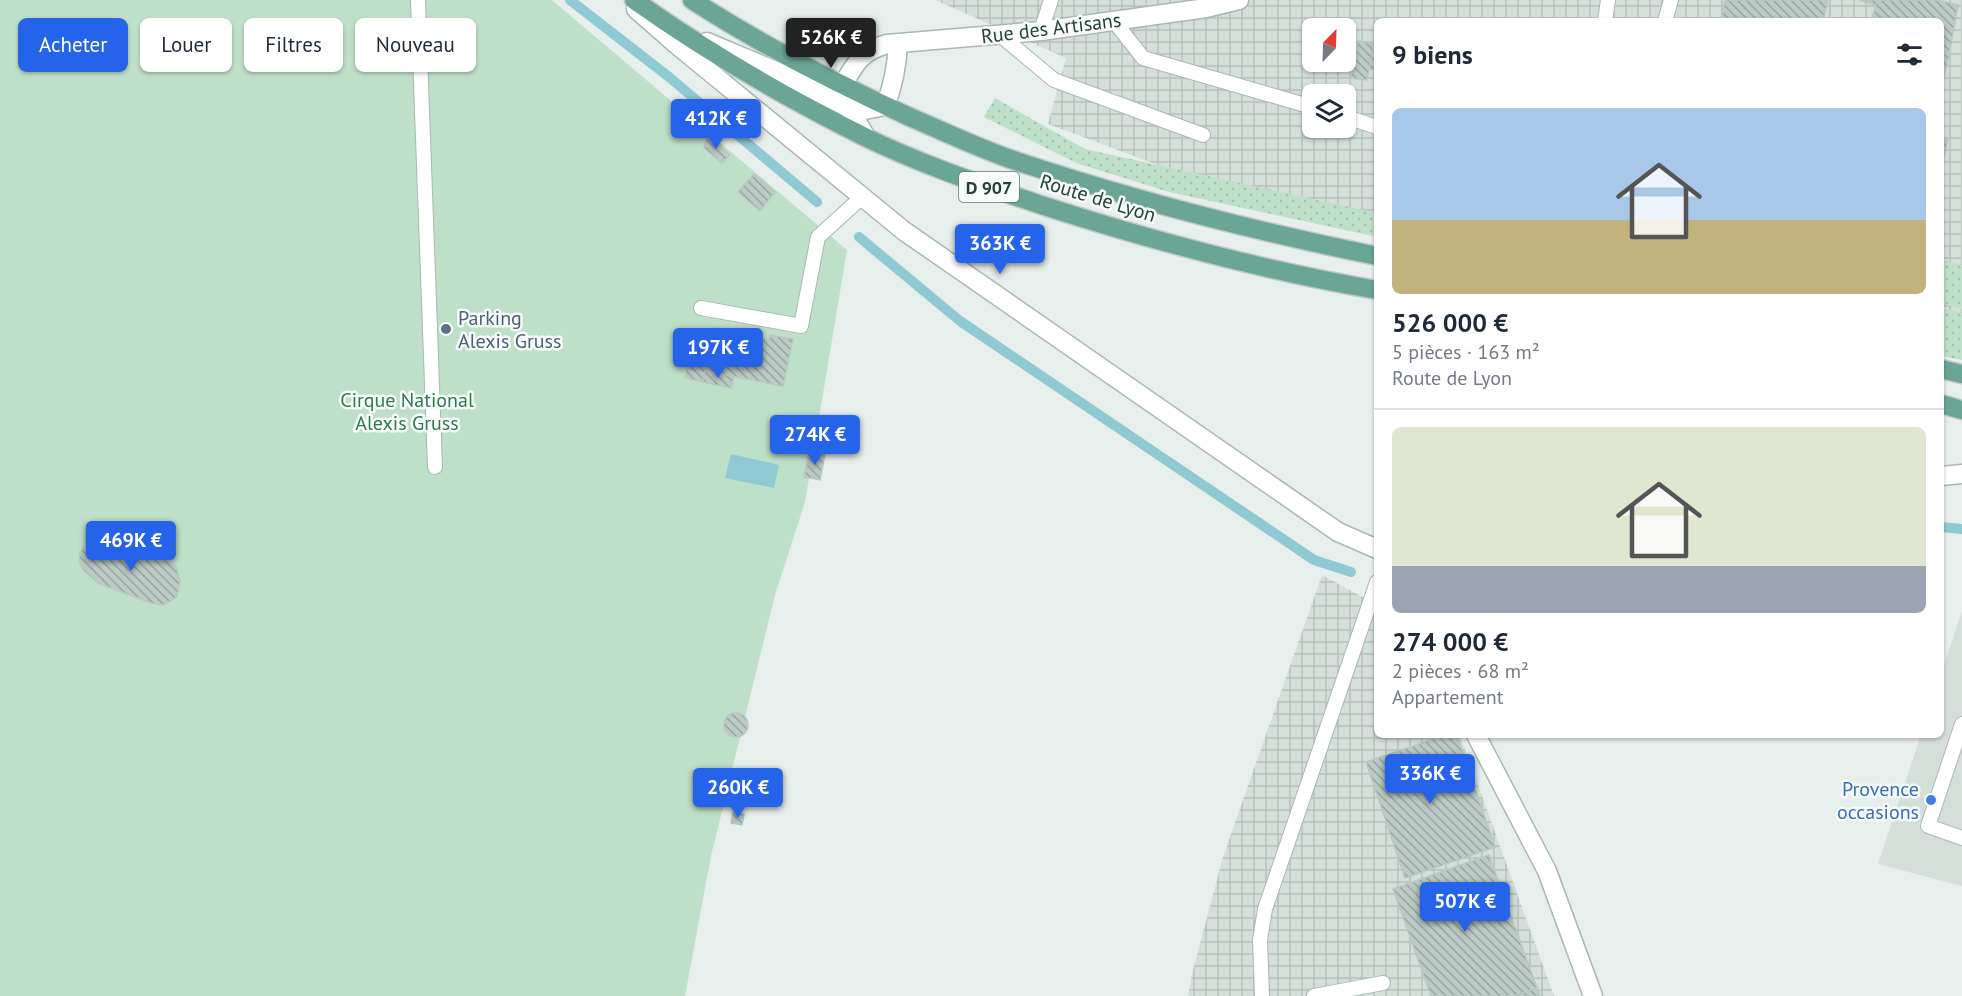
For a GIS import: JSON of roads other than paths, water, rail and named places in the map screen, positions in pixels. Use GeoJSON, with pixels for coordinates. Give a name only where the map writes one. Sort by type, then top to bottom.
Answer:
{"type":"FeatureCollection","features":[{"type":"Feature","properties":{"kind":"main road","name":"Route de Lyon"},"geometry":{"type":"LineString","coordinates":[[634,0],[676,30],[760,81],[866,137],[974,182],[1091,221],[1224,259],[1374,289]]}},
{"type":"Feature","properties":{"kind":"main road","name":"Route de Lyon"},"geometry":{"type":"LineString","coordinates":[[692,0],[747,36],[842,86],[1011,159],[1110,190],[1240,226],[1374,255]]}},
{"type":"Feature","properties":{"kind":"main road"},"geometry":{"type":"LineString","coordinates":[[1944,370],[1962,374]]}},
{"type":"Feature","properties":{"kind":"main road"},"geometry":{"type":"LineString","coordinates":[[1944,405],[1962,410]]}},
{"type":"Feature","properties":{"kind":"street"},"geometry":{"type":"LineString","coordinates":[[626,0],[677,45],[904,231],[1338,532],[1374,548]]}},
{"type":"Feature","properties":{"kind":"street","name":"Rue des Artisans"},"geometry":{"type":"LineString","coordinates":[[842,86],[860,57],[875,47],[898,43],[1041,32],[1206,8],[1239,0]]}},
{"type":"Feature","properties":{"kind":"street"},"geometry":{"type":"LineString","coordinates":[[676,30],[778,72],[849,108],[860,111],[885,106],[894,86],[898,43]]}},
{"type":"Feature","properties":{"kind":"street"},"geometry":{"type":"LineString","coordinates":[[842,86],[849,108],[866,137]]}},
{"type":"Feature","properties":{"kind":"street"},"geometry":{"type":"LineString","coordinates":[[1944,476],[1962,474]]}},
{"type":"Feature","properties":{"kind":"street"},"geometry":{"type":"LineString","coordinates":[[1478,738],[1547,871],[1593,996]]}},
{"type":"Feature","properties":{"kind":"lane"},"geometry":{"type":"LineString","coordinates":[[418,0],[435,467]]}},
{"type":"Feature","properties":{"kind":"lane"},"geometry":{"type":"LineString","coordinates":[[1041,32],[1051,0]]}},
{"type":"Feature","properties":{"kind":"lane"},"geometry":{"type":"LineString","coordinates":[[1605,18],[1608,0]]}},
{"type":"Feature","properties":{"kind":"lane"},"geometry":{"type":"LineString","coordinates":[[1666,18],[1671,0]]}},
{"type":"Feature","properties":{"kind":"lane"},"geometry":{"type":"LineString","coordinates":[[1114,21],[1143,58],[1302,104]]}},
{"type":"Feature","properties":{"kind":"lane"},"geometry":{"type":"LineString","coordinates":[[1000,35],[1054,80],[1203,135]]}},
{"type":"Feature","properties":{"kind":"lane"},"geometry":{"type":"LineString","coordinates":[[1356,120],[1374,126]]}},
{"type":"Feature","properties":{"kind":"lane"},"geometry":{"type":"LineString","coordinates":[[701,308],[801,326],[818,237],[862,197]]}},
{"type":"Feature","properties":{"kind":"lane"},"geometry":{"type":"LineString","coordinates":[[1262,996],[1260,940],[1265,909],[1374,591]]}},
{"type":"Feature","properties":{"kind":"lane"},"geometry":{"type":"LineString","coordinates":[[1962,724],[1928,826],[1962,838]]}},
{"type":"Feature","properties":{"kind":"lane"},"geometry":{"type":"LineString","coordinates":[[1314,996],[1383,983]]}},
{"type":"Feature","properties":{"kind":"water"},"geometry":{"type":"Polygon","coordinates":[[[731,454],[779,465],[774,488],[725,478],[731,454]]]}},
{"type":"Feature","properties":{"kind":"waterway"},"geometry":{"type":"LineString","coordinates":[[570,0],[669,77],[817,202]]}},
{"type":"Feature","properties":{"kind":"waterway"},"geometry":{"type":"LineString","coordinates":[[859,237],[960,321],[1314,560],[1351,572]]}},
{"type":"Feature","properties":{"kind":"waterway"},"geometry":{"type":"LineString","coordinates":[[1944,527],[1962,529]]}},
{"type":"Feature","properties":{"kind":"place","name":"Parking Alexis Gruss"},"geometry":{"type":"Point","coordinates":[446,329]}},
{"type":"Feature","properties":{"kind":"place","name":"Provence occasions"},"geometry":{"type":"Point","coordinates":[1931,800]}},
{"type":"Feature","properties":{"kind":"park label","name":"Cirque National Alexis Gruss"},"geometry":{"type":"Point","coordinates":[407,412]}}]}
